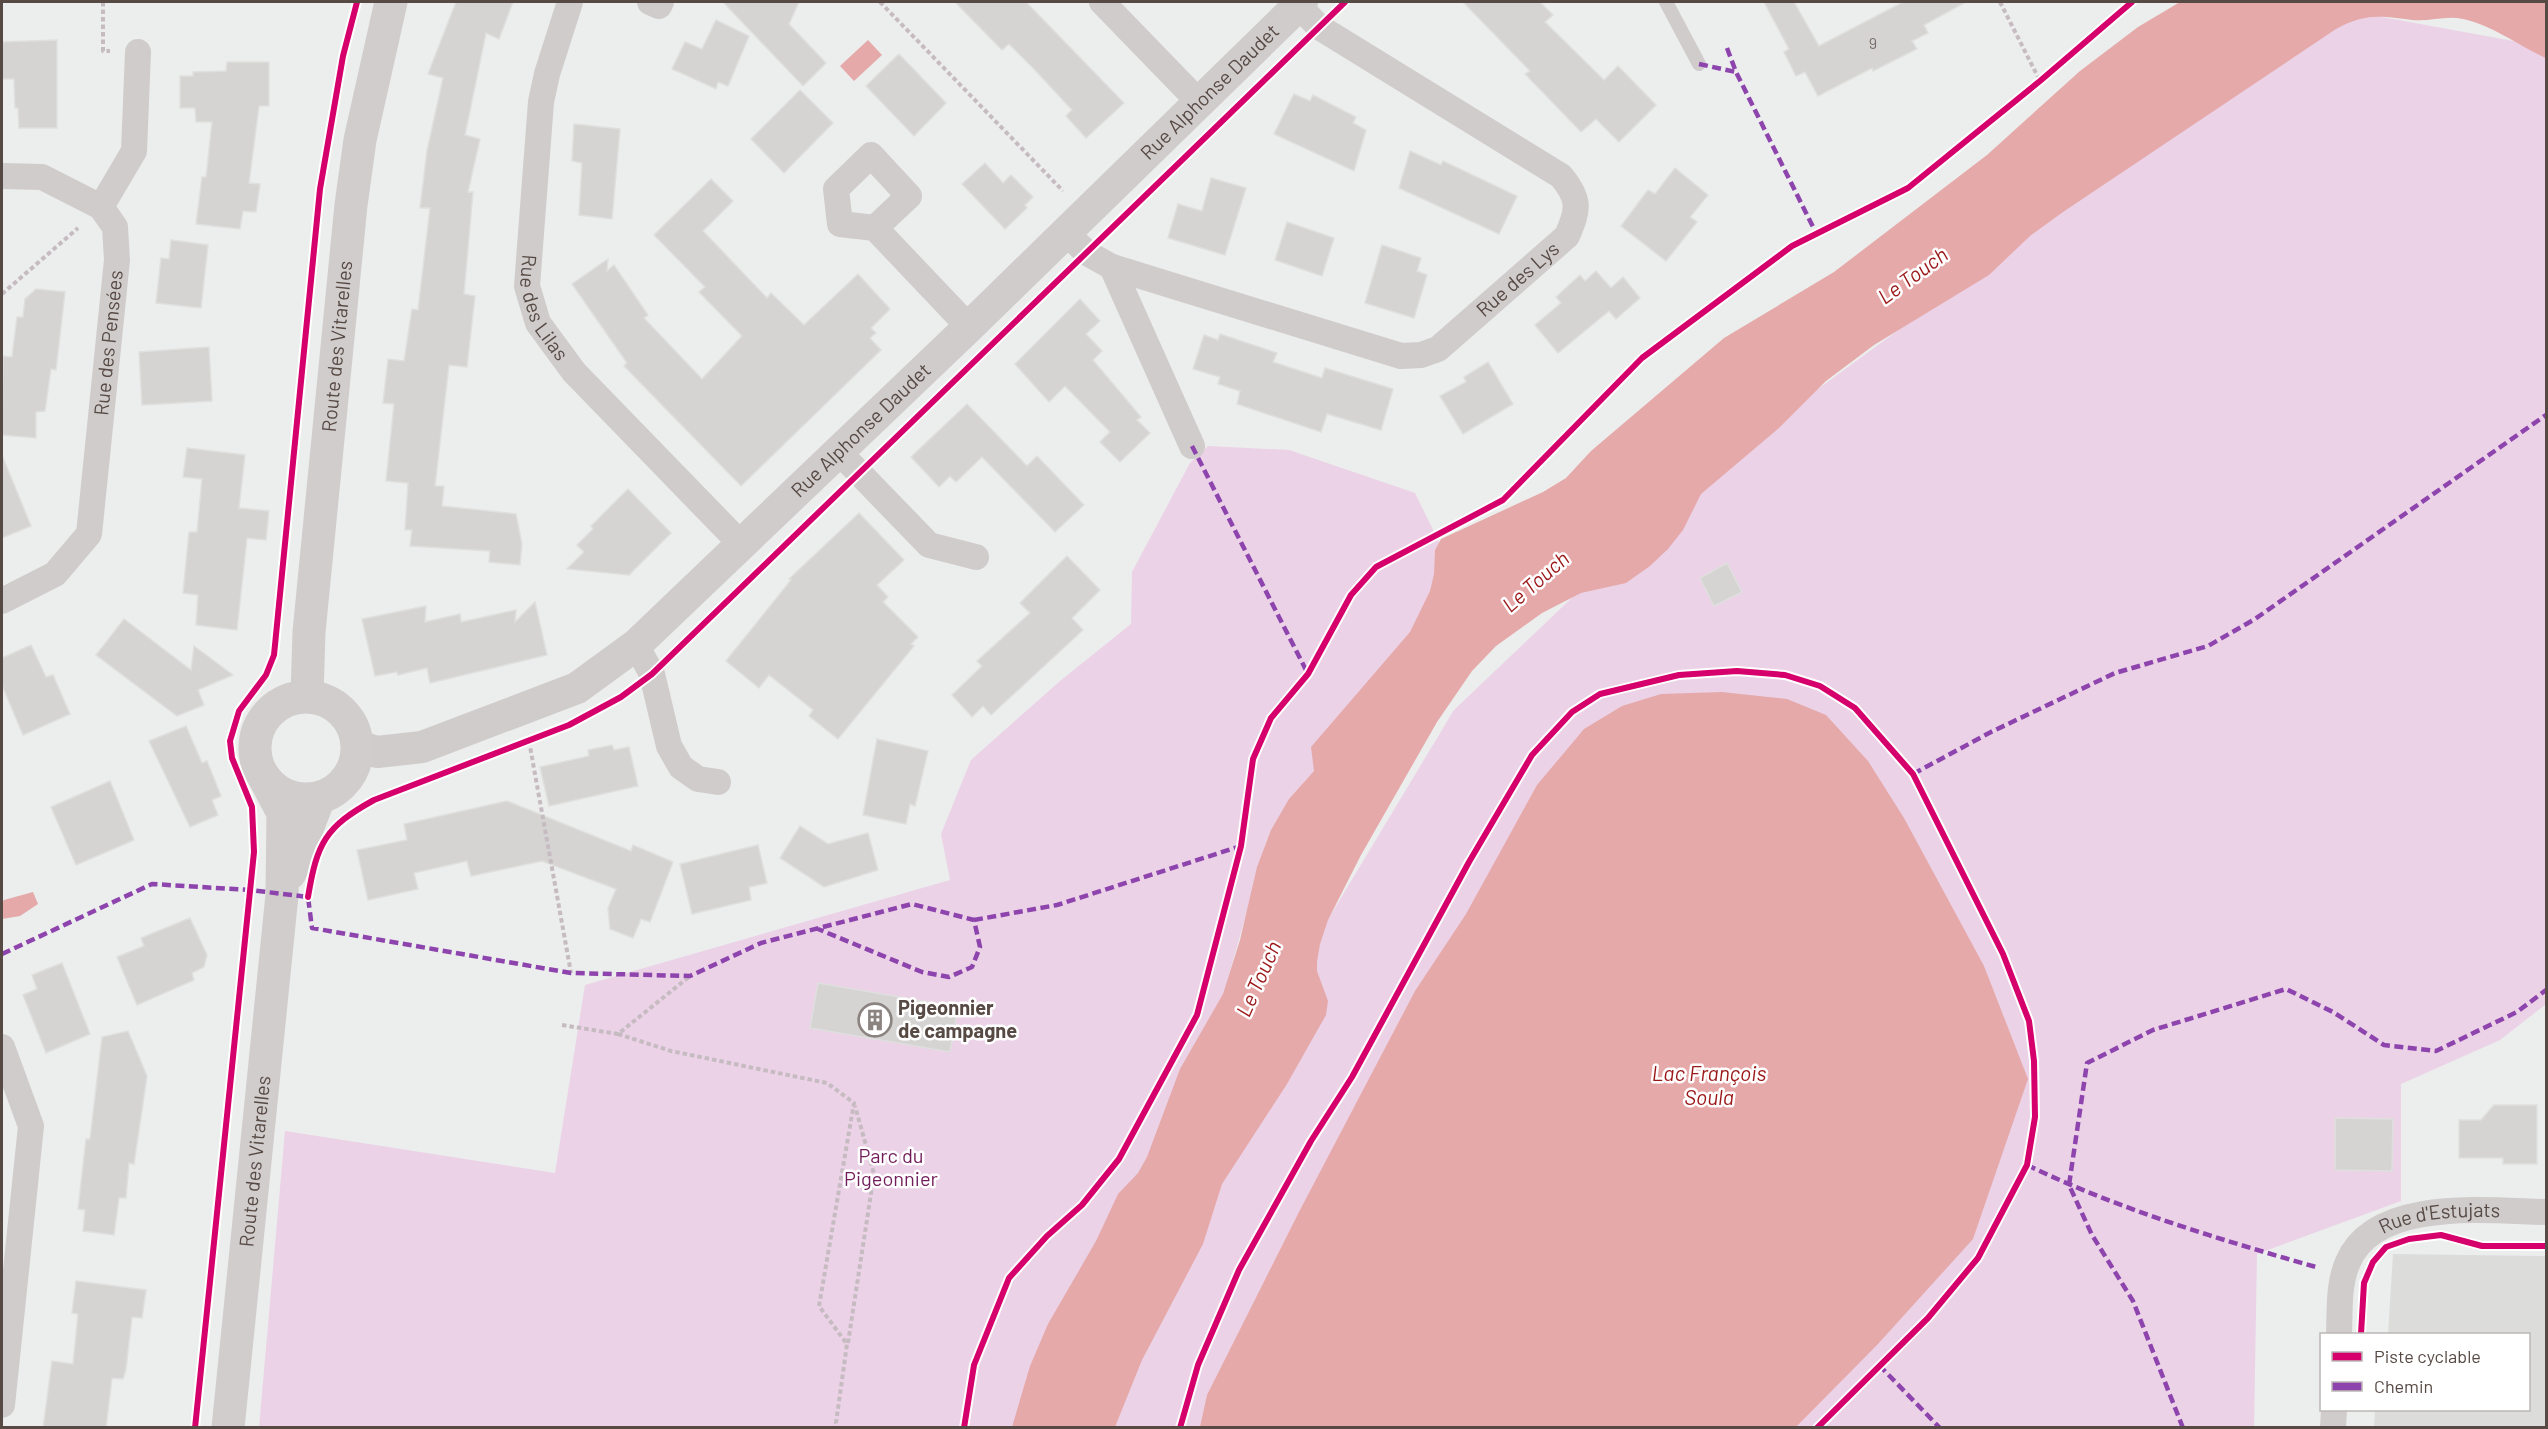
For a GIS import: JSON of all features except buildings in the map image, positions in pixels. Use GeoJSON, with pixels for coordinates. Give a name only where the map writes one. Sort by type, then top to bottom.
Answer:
{"type":"FeatureCollection","features":[{"type":"Feature","properties":{"kind":"main road","name":"Route des Vitarelles"},"geometry":{"type":"LineString","coordinates":[[307,696],[309,632],[351,205],[363,129],[391,2]]}},
{"type":"Feature","properties":{"kind":"main road"},"geometry":{"type":"LineString","coordinates":[[307,696],[326,700],[342,711],[353,727],[358,746],[353,769],[339,787],[319,798],[296,798],[278,791],[265,778],[256,761],[255,742],[260,724],[272,709],[288,699],[307,696]]}},
{"type":"Feature","properties":{"kind":"main road","name":"Route des Vitarelles"},"geometry":{"type":"LineString","coordinates":[[228,1428],[282,895],[284,813],[265,778]]}},
{"type":"Feature","properties":{"kind":"main road","name":"Route des Vitarelles"},"geometry":{"type":"LineString","coordinates":[[282,895],[319,798]]}},
{"type":"Feature","properties":{"kind":"street","name":"Rue des Lilas"},"geometry":{"type":"LineString","coordinates":[[570,2],[546,74],[541,102],[527,286],[538,323],[574,372],[741,543]]}},
{"type":"Feature","properties":{"kind":"street"},"geometry":{"type":"LineString","coordinates":[[650,2],[659,6],[661,2]]}},
{"type":"Feature","properties":{"kind":"street"},"geometry":{"type":"LineString","coordinates":[[1102,2],[1199,102]]}},
{"type":"Feature","properties":{"kind":"street","name":"Rue Alphonse Daudet"},"geometry":{"type":"LineString","coordinates":[[358,746],[376,752],[422,747],[577,688],[636,645],[969,327],[1300,3]]}},
{"type":"Feature","properties":{"kind":"street","name":"Rue des Lys"},"geometry":{"type":"LineString","coordinates":[[1075,223],[1087,253],[1112,267],[1401,356],[1422,355],[1438,349],[1567,236],[1576,214],[1574,192],[1561,176],[1319,27],[1300,3]]}},
{"type":"Feature","properties":{"kind":"street"},"geometry":{"type":"LineString","coordinates":[[2,176],[42,177],[101,207],[134,151],[138,52]]}},
{"type":"Feature","properties":{"kind":"street","name":"Rue des Pensées"},"geometry":{"type":"LineString","coordinates":[[2,601],[55,574],[89,534],[117,260],[115,227],[101,207]]}},
{"type":"Feature","properties":{"kind":"street"},"geometry":{"type":"LineString","coordinates":[[875,228],[969,327]]}},
{"type":"Feature","properties":{"kind":"street"},"geometry":{"type":"LineString","coordinates":[[1112,267],[1192,446]]}},
{"type":"Feature","properties":{"kind":"street"},"geometry":{"type":"LineString","coordinates":[[838,451],[929,545],[976,557]]}},
{"type":"Feature","properties":{"kind":"street"},"geometry":{"type":"LineString","coordinates":[[636,645],[652,675],[669,746],[681,767],[698,779],[718,782]]}},
{"type":"Feature","properties":{"kind":"street"},"geometry":{"type":"LineString","coordinates":[[2,1047],[30,1126],[2,1405]]}},
{"type":"Feature","properties":{"kind":"street","name":"Rue d'Estujats"},"geometry":{"type":"LineString","coordinates":[[2338,1333],[2341,1287],[2348,1261],[2359,1243],[2373,1230],[2420,1214],[2455,1211],[2547,1212]]}},
{"type":"Feature","properties":{"kind":"street"},"geometry":{"type":"LineString","coordinates":[[2333,1428],[2334,1411]]}},
{"type":"Feature","properties":{"kind":"lane"},"geometry":{"type":"LineString","coordinates":[[1666,2],[1699,64]]}},
{"type":"Feature","properties":{"kind":"path"},"geometry":{"type":"LineString","coordinates":[[103,2],[104,51],[138,52]]}},
{"type":"Feature","properties":{"kind":"path"},"geometry":{"type":"LineString","coordinates":[[880,2],[1075,223]]}},
{"type":"Feature","properties":{"kind":"path"},"geometry":{"type":"LineString","coordinates":[[2000,2],[2040,81]]}},
{"type":"Feature","properties":{"kind":"path"},"geometry":{"type":"LineString","coordinates":[[2,294],[101,207]]}},
{"type":"Feature","properties":{"kind":"path"},"geometry":{"type":"LineString","coordinates":[[518,744],[539,736]]}},
{"type":"Feature","properties":{"kind":"path"},"geometry":{"type":"LineString","coordinates":[[529,740],[571,973]]}},
{"type":"Feature","properties":{"kind":"path"},"geometry":{"type":"LineString","coordinates":[[618,1034],[690,976]]}},
{"type":"Feature","properties":{"kind":"path"},"geometry":{"type":"LineString","coordinates":[[562,1025],[618,1034],[671,1051],[828,1083],[854,1103],[874,1174],[847,1344],[838,1428]]}},
{"type":"Feature","properties":{"kind":"path"},"geometry":{"type":"LineString","coordinates":[[847,1344],[819,1306],[854,1103]]}},
{"type":"Feature","properties":{"kind":"shaded area"},"geometry":{"type":"Polygon","coordinates":[[[2393,1254],[2546,1256],[2546,1427],[2374,1427],[2375,1411],[2530,1411],[2530,1333],[2388,1333],[2393,1254]]]}},
{"type":"Feature","properties":{"kind":"green space"},"geometry":{"type":"Polygon","coordinates":[[[2349,11],[2546,47],[2546,1004],[2500,1040],[2401,1084],[2401,1201],[2257,1254],[2254,1427],[1102,1428],[1241,1064],[1454,710],[1702,474],[2311,28],[2349,11]]]}},
{"type":"Feature","properties":{"kind":"green space","name":"Parc du Pigeonnier"},"geometry":{"type":"Polygon","coordinates":[[[1208,446],[1289,450],[1415,493],[1456,577],[1267,840],[1220,1007],[1080,1427],[259,1428],[285,1131],[555,1173],[585,985],[950,880],[941,834],[971,760],[1060,681],[1131,624],[1132,572],[1190,463],[1208,446]]]}},
{"type":"Feature","properties":{"kind":"water","name":"Le Touch"},"geometry":{"type":"Polygon","coordinates":[[[2180,2],[2546,2],[2546,58],[2484,26],[2457,18],[2418,20],[2373,17],[2356,20],[2336,29],[2063,212],[2030,236],[1989,275],[1874,345],[1826,381],[1779,428],[1701,494],[1683,530],[1650,566],[1626,583],[1581,593],[1542,613],[1496,646],[1472,671],[1437,722],[1361,855],[1328,920],[1317,962],[1317,971],[1328,1001],[1326,1015],[1287,1084],[1222,1184],[1203,1244],[1142,1360],[1115,1427],[1012,1427],[1030,1366],[1048,1324],[1096,1241],[1118,1194],[1138,1173],[1147,1157],[1180,1069],[1223,994],[1240,940],[1257,867],[1271,830],[1289,799],[1314,771],[1311,747],[1410,632],[1430,591],[1434,574],[1435,550],[1441,539],[1543,492],[1566,478],[1591,451],[1724,338],[1834,272],[1987,155],[2080,71],[2138,27],[2180,2]]]}},
{"type":"Feature","properties":{"kind":"water"},"geometry":{"type":"Polygon","coordinates":[[[868,40],[882,55],[854,81],[840,66],[868,40]]]}},
{"type":"Feature","properties":{"kind":"water","name":"Lac François Soula"},"geometry":{"type":"Polygon","coordinates":[[[1722,692],[1787,699],[1826,715],[1868,761],[1904,818],[1984,966],[2028,1079],[1973,1239],[1878,1344],[1796,1427],[1200,1427],[1207,1395],[1300,1210],[1415,991],[1466,914],[1537,785],[1584,729],[1622,706],[1661,694],[1722,692]]]}},
{"type":"Feature","properties":{"kind":"water"},"geometry":{"type":"Polygon","coordinates":[[[33,892],[38,904],[20,916],[2,919],[4,900],[33,892]]]}},
{"type":"Feature","properties":{"kind":"marked path"},"geometry":{"type":"LineString","coordinates":[[1727,48],[1736,72],[1817,235]]}},
{"type":"Feature","properties":{"kind":"marked path"},"geometry":{"type":"LineString","coordinates":[[1699,64],[1736,72]]}},
{"type":"Feature","properties":{"kind":"marked path"},"geometry":{"type":"LineString","coordinates":[[1913,774],[1991,732],[2115,673],[2208,646],[2255,619],[2546,415]]}},
{"type":"Feature","properties":{"kind":"marked path"},"geometry":{"type":"LineString","coordinates":[[1192,446],[1308,674]]}},
{"type":"Feature","properties":{"kind":"marked path"},"geometry":{"type":"LineString","coordinates":[[974,920],[1057,905],[1241,846]]}},
{"type":"Feature","properties":{"kind":"marked path"},"geometry":{"type":"LineString","coordinates":[[2,954],[152,884],[250,890],[308,897],[312,928],[571,973],[690,976],[761,943],[912,904],[974,920],[980,947],[972,967],[949,977],[922,972],[818,929]]}},
{"type":"Feature","properties":{"kind":"marked path"},"geometry":{"type":"LineString","coordinates":[[2183,1428],[2133,1301],[2092,1235],[2069,1185],[2087,1063],[2153,1030],[2286,989],[2333,1012],[2384,1045],[2436,1051],[2517,1012],[2546,990]]}},
{"type":"Feature","properties":{"kind":"marked path"},"geometry":{"type":"LineString","coordinates":[[2027,1165],[2133,1209],[2205,1234],[2316,1267]]}},
{"type":"Feature","properties":{"kind":"marked path"},"geometry":{"type":"LineString","coordinates":[[1879,1365],[1940,1428]]}},
{"type":"Feature","properties":{"kind":"cycle path"},"geometry":{"type":"LineString","coordinates":[[195,1428],[254,852],[252,807],[232,758],[230,741],[239,711],[266,675],[274,655],[320,189],[343,56],[357,2]]}},
{"type":"Feature","properties":{"kind":"cycle path"},"geometry":{"type":"LineString","coordinates":[[308,897],[315,863],[326,838],[334,828],[357,810],[374,800],[569,725],[621,697],[652,674],[1345,2]]}},
{"type":"Feature","properties":{"kind":"cycle path"},"geometry":{"type":"LineString","coordinates":[[964,1428],[974,1365],[1009,1278],[1047,1236],[1082,1205],[1119,1159],[1197,1015],[1241,846],[1253,759],[1271,718],[1308,674],[1351,595],[1376,567],[1503,500],[1642,358],[1792,246],[1908,188],[2040,81],[2132,2]]}},
{"type":"Feature","properties":{"kind":"cycle path"},"geometry":{"type":"LineString","coordinates":[[1180,1428],[1198,1365],[1239,1270],[1311,1141],[1352,1077],[1469,862],[1532,755],[1572,712],[1600,694],[1679,675],[1737,671],[1785,675],[1820,686],[1855,708],[1913,774],[2003,954],[2029,1021],[2034,1061],[2035,1117],[2027,1165],[1978,1258],[1928,1318],[1817,1428]]}},
{"type":"Feature","properties":{"kind":"cycle path"},"geometry":{"type":"LineString","coordinates":[[2361,1333],[2364,1283],[2373,1262],[2386,1247],[2409,1239],[2441,1235],[2482,1246],[2546,1246]]}},
{"type":"Feature","properties":{"kind":"place","name":"Pigeonnier de campagne"},"geometry":{"type":"Point","coordinates":[875,1020]}}]}
